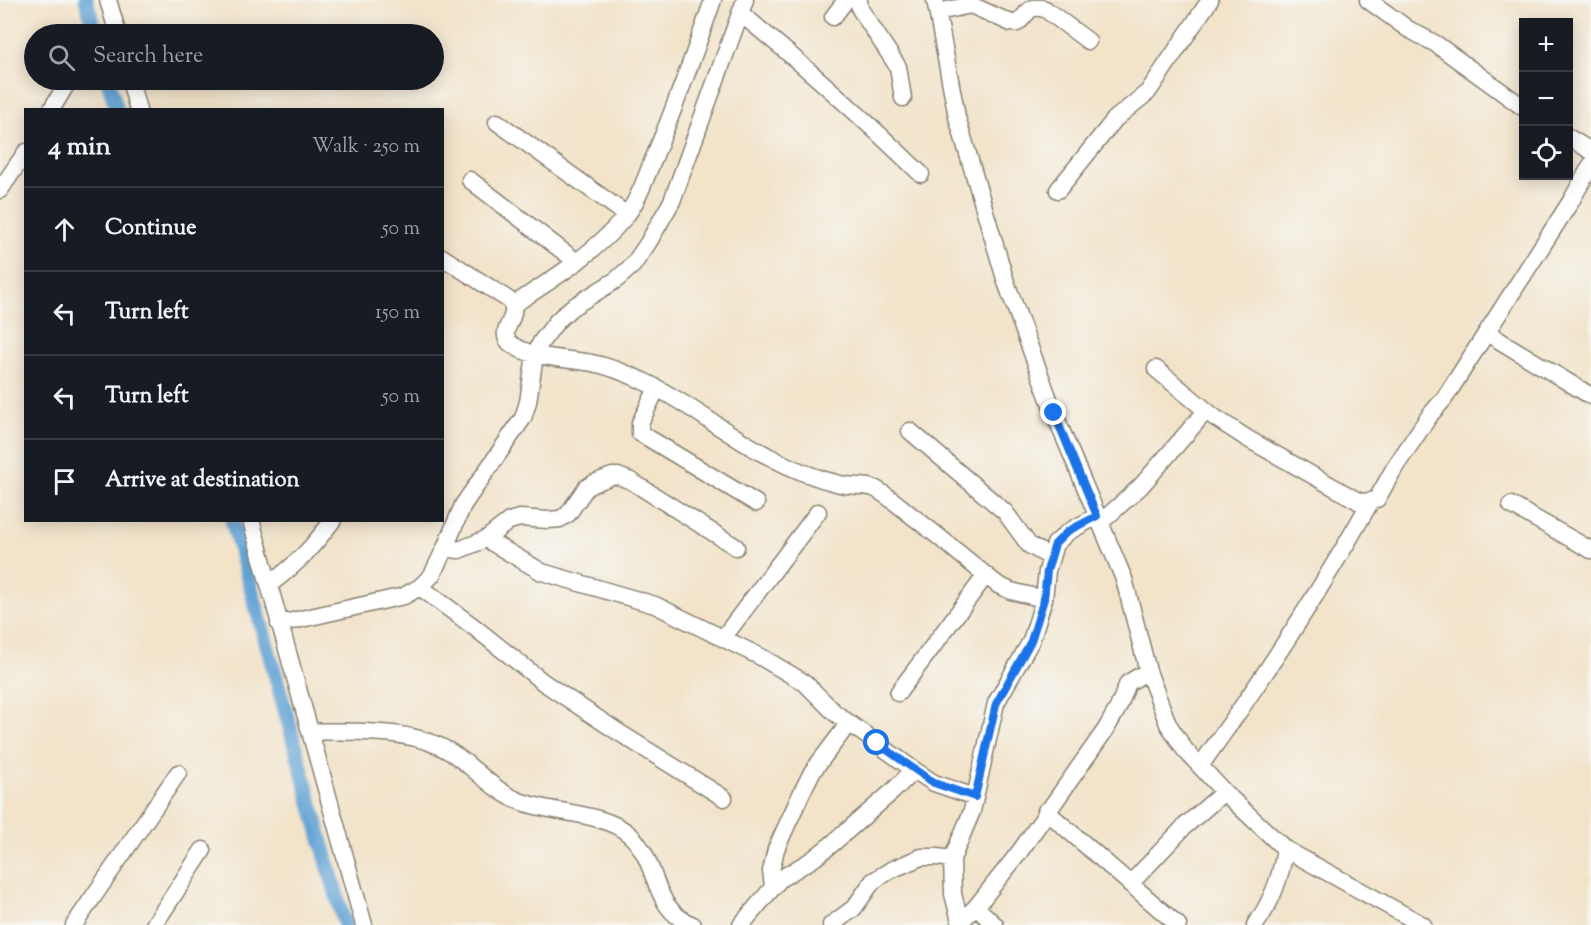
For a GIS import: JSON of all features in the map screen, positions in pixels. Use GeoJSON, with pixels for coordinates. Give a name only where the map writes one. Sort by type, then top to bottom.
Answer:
{"type":"FeatureCollection","features":[{"type":"Feature","properties":{"kind":"street"},"geometry":{"type":"LineString","coordinates":[[108,0],[115,24]]}},
{"type":"Feature","properties":{"kind":"street"},"geometry":{"type":"LineString","coordinates":[[513,305],[595,248],[627,215],[636,201],[674,109],[713,0]]}},
{"type":"Feature","properties":{"kind":"street"},"geometry":{"type":"LineString","coordinates":[[833,17],[846,0]]}},
{"type":"Feature","properties":{"kind":"street"},"geometry":{"type":"LineString","coordinates":[[859,0],[860,9],[898,67],[903,98]]}},
{"type":"Feature","properties":{"kind":"street"},"geometry":{"type":"LineString","coordinates":[[1058,190],[1114,119],[1148,92],[1210,0]]}},
{"type":"Feature","properties":{"kind":"street"},"geometry":{"type":"LineString","coordinates":[[1373,1],[1408,29],[1436,44],[1519,104]]}},
{"type":"Feature","properties":{"kind":"street"},"geometry":{"type":"LineString","coordinates":[[1088,41],[1045,9],[1038,7],[1031,8],[1017,23],[1011,23],[970,5],[936,6],[957,117],[1006,282],[1054,413],[1124,579],[1148,671],[1168,724],[1185,750],[1224,792],[1285,849],[1423,925]]}},
{"type":"Feature","properties":{"kind":"street"},"geometry":{"type":"LineString","coordinates":[[527,351],[541,342],[557,321],[571,308],[616,280],[633,265],[648,243],[672,201],[743,6],[921,174]]}},
{"type":"Feature","properties":{"kind":"street"},"geometry":{"type":"LineString","coordinates":[[52,108],[63,90]]}},
{"type":"Feature","properties":{"kind":"street"},"geometry":{"type":"LineString","coordinates":[[133,90],[137,108]]}},
{"type":"Feature","properties":{"kind":"street"},"geometry":{"type":"LineString","coordinates":[[497,122],[627,215]]}},
{"type":"Feature","properties":{"kind":"street"},"geometry":{"type":"LineString","coordinates":[[1573,140],[1591,151]]}},
{"type":"Feature","properties":{"kind":"street"},"geometry":{"type":"LineString","coordinates":[[0,190],[24,155]]}},
{"type":"Feature","properties":{"kind":"street"},"geometry":{"type":"LineString","coordinates":[[1156,369],[1206,411],[1248,439],[1360,502],[1377,499],[1395,467],[1430,414],[1444,399],[1571,201],[1591,165]]}},
{"type":"Feature","properties":{"kind":"street"},"geometry":{"type":"LineString","coordinates":[[470,180],[577,262]]}},
{"type":"Feature","properties":{"kind":"street"},"geometry":{"type":"LineString","coordinates":[[444,258],[513,305],[514,312],[506,330],[508,341],[527,351],[594,364],[657,388],[674,396],[756,450],[798,471],[839,484],[874,488],[933,531],[1003,587],[1044,599]]}},
{"type":"Feature","properties":{"kind":"street"},"geometry":{"type":"LineString","coordinates":[[1486,333],[1591,396]]}},
{"type":"Feature","properties":{"kind":"street"},"geometry":{"type":"LineString","coordinates":[[279,624],[404,596],[420,587],[432,575],[446,548],[463,505],[523,418],[528,402],[527,351]]}},
{"type":"Feature","properties":{"kind":"street"},"geometry":{"type":"LineString","coordinates":[[657,388],[640,423],[640,433],[756,503]]}},
{"type":"Feature","properties":{"kind":"street"},"geometry":{"type":"LineString","coordinates":[[960,923],[951,881],[952,859],[972,811],[996,704],[1031,641],[1044,599],[1050,557],[1055,544],[1068,531],[1099,520],[1141,486],[1206,411]]}},
{"type":"Feature","properties":{"kind":"street"},"geometry":{"type":"LineString","coordinates":[[910,431],[999,507],[1012,520],[1029,545],[1050,557]]}},
{"type":"Feature","properties":{"kind":"street"},"geometry":{"type":"LineString","coordinates":[[446,548],[459,550],[486,539],[509,521],[520,518],[560,519],[568,514],[586,488],[612,476],[631,481],[736,547]]}},
{"type":"Feature","properties":{"kind":"street"},"geometry":{"type":"LineString","coordinates":[[1200,766],[1236,716],[1335,564],[1371,501]]}},
{"type":"Feature","properties":{"kind":"street"},"geometry":{"type":"LineString","coordinates":[[1511,505],[1591,550]]}},
{"type":"Feature","properties":{"kind":"street"},"geometry":{"type":"LineString","coordinates":[[723,638],[818,512]]}},
{"type":"Feature","properties":{"kind":"street"},"geometry":{"type":"LineString","coordinates":[[252,522],[364,925]]}},
{"type":"Feature","properties":{"kind":"street"},"geometry":{"type":"LineString","coordinates":[[269,585],[305,556],[331,522]]}},
{"type":"Feature","properties":{"kind":"street"},"geometry":{"type":"LineString","coordinates":[[486,539],[542,572],[655,605],[792,674],[849,723],[914,770],[934,783],[975,797]]}},
{"type":"Feature","properties":{"kind":"street"},"geometry":{"type":"LineString","coordinates":[[898,693],[986,575]]}},
{"type":"Feature","properties":{"kind":"street"},"geometry":{"type":"LineString","coordinates":[[420,587],[543,682],[724,798]]}},
{"type":"Feature","properties":{"kind":"street"},"geometry":{"type":"LineString","coordinates":[[960,923],[976,907],[1018,854],[1046,811],[1106,729],[1128,683],[1148,671]]}},
{"type":"Feature","properties":{"kind":"street"},"geometry":{"type":"LineString","coordinates":[[773,886],[771,871],[776,849],[802,792],[812,772],[849,723]]}},
{"type":"Feature","properties":{"kind":"street"},"geometry":{"type":"LineString","coordinates":[[310,731],[395,735],[421,739],[437,744],[452,753],[518,801],[611,823],[629,835],[640,849],[666,905],[674,915],[693,925]]}},
{"type":"Feature","properties":{"kind":"street"},"geometry":{"type":"LineString","coordinates":[[743,924],[773,886],[832,844],[914,770]]}},
{"type":"Feature","properties":{"kind":"street"},"geometry":{"type":"LineString","coordinates":[[74,925],[178,773]]}},
{"type":"Feature","properties":{"kind":"street"},"geometry":{"type":"LineString","coordinates":[[1130,884],[1185,826],[1224,792]]}},
{"type":"Feature","properties":{"kind":"street"},"geometry":{"type":"LineString","coordinates":[[1046,811],[1178,925]]}},
{"type":"Feature","properties":{"kind":"street"},"geometry":{"type":"LineString","coordinates":[[1255,925],[1277,884],[1282,871],[1285,849]]}},
{"type":"Feature","properties":{"kind":"street"},"geometry":{"type":"LineString","coordinates":[[154,925],[203,850]]}},
{"type":"Feature","properties":{"kind":"street"},"geometry":{"type":"LineString","coordinates":[[831,925],[854,908],[873,881],[891,870],[921,857],[937,856],[952,859]]}},
{"type":"Feature","properties":{"kind":"street"},"geometry":{"type":"LineString","coordinates":[[976,907],[995,925]]}},
{"type":"Feature","properties":{"kind":"waterway"},"geometry":{"type":"LineString","coordinates":[[86,0],[93,24]]}},
{"type":"Feature","properties":{"kind":"waterway"},"geometry":{"type":"LineString","coordinates":[[111,90],[116,108]]}},
{"type":"Feature","properties":{"kind":"waterway"},"geometry":{"type":"LineString","coordinates":[[233,522],[345,925]]}},
{"type":"Feature","properties":{"kind":"route"},"geometry":{"type":"LineString","coordinates":[[877,743],[934,783],[975,797],[991,719],[1003,688],[1031,641],[1044,599],[1047,571],[1055,544],[1068,531],[1097,516],[1054,413]]}}]}
